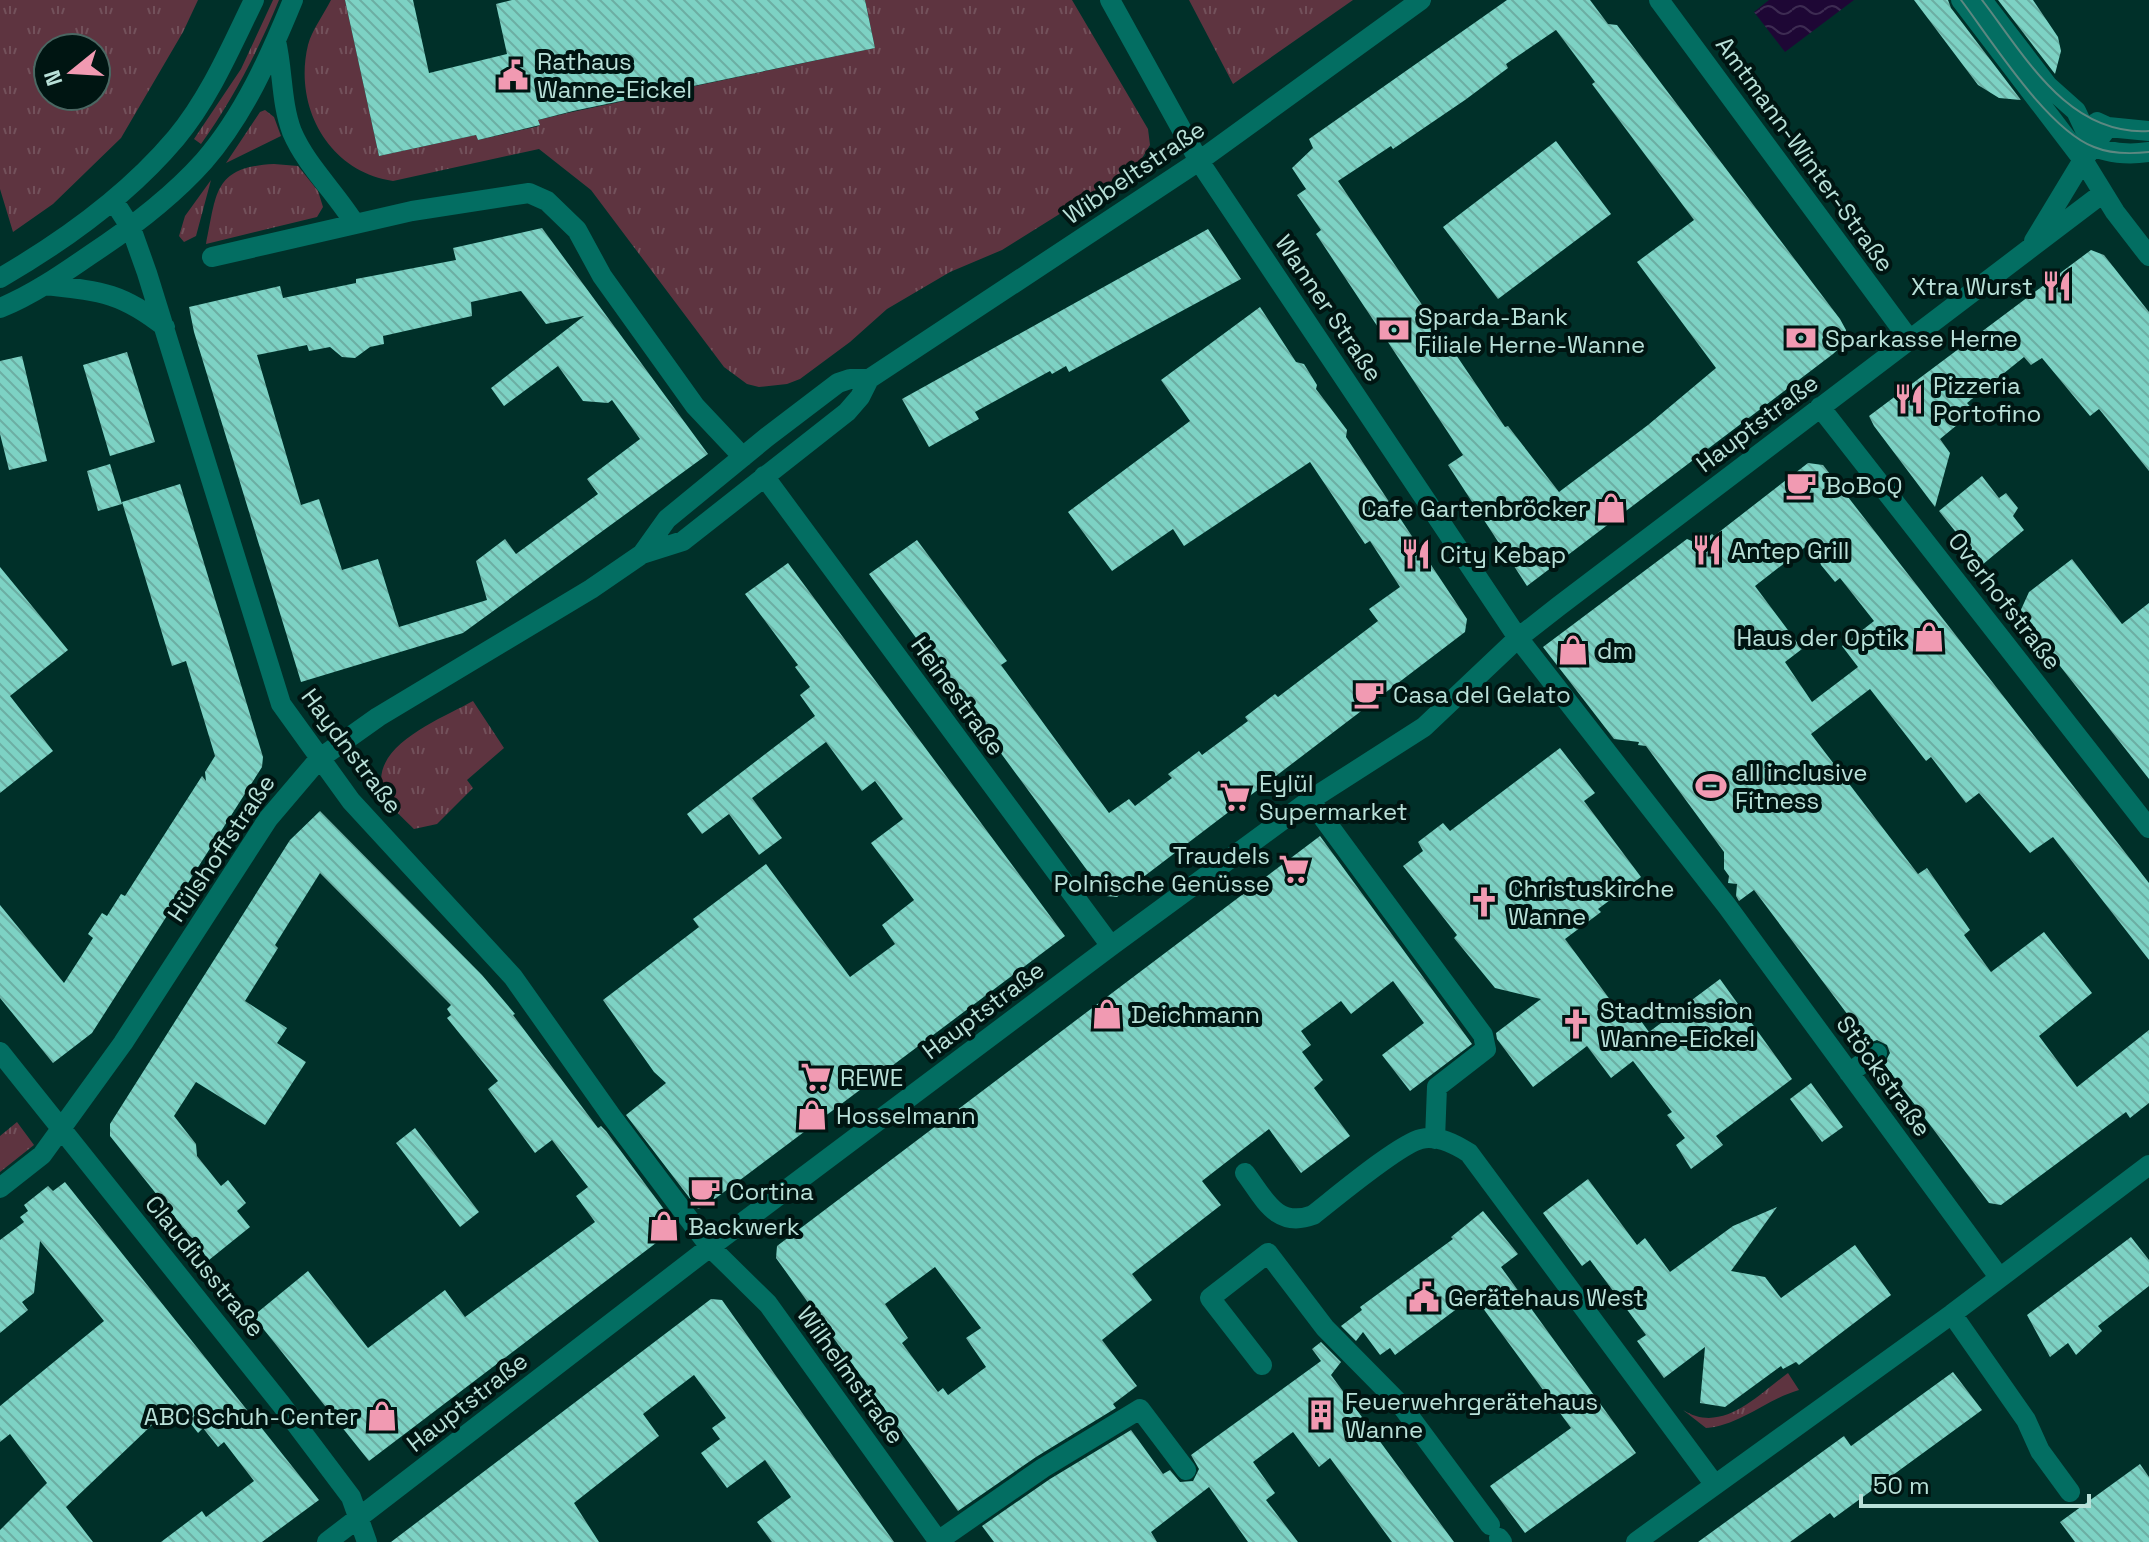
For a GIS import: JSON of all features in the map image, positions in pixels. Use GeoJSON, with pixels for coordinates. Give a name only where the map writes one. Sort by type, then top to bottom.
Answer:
{"type":"FeatureCollection","features":[{"type":"Feature","properties":{"kind":"street"},"geometry":{"type":"LineString","coordinates":[[0,278],[36,257],[113,200],[176,138],[219,73],[254,0]]}},
{"type":"Feature","properties":{"kind":"street"},"geometry":{"type":"LineString","coordinates":[[0,308],[45,285],[131,228],[204,160],[233,121],[276,41],[293,0]]}},
{"type":"Feature","properties":{"kind":"street","name":"Wanner Straße"},"geometry":{"type":"LineString","coordinates":[[1110,0],[1199,161],[1518,638]]}},
{"type":"Feature","properties":{"kind":"street","name":"Wibbeltstraße"},"geometry":{"type":"LineString","coordinates":[[764,476],[847,412],[860,397],[869,379],[1199,161],[1421,0]]}},
{"type":"Feature","properties":{"kind":"street","name":"Amtmann-Winter-Straße"},"geometry":{"type":"LineString","coordinates":[[1659,0],[1909,339]]}},
{"type":"Feature","properties":{"kind":"street"},"geometry":{"type":"LineString","coordinates":[[1961,0],[2040,104],[2088,153],[2149,152]]}},
{"type":"Feature","properties":{"kind":"street"},"geometry":{"type":"LineString","coordinates":[[1982,0],[2048,86],[2076,111],[2108,127],[2149,131]]}},
{"type":"Feature","properties":{"kind":"street"},"geometry":{"type":"LineString","coordinates":[[276,41],[287,116],[293,133],[308,160],[355,224]]}},
{"type":"Feature","properties":{"kind":"street"},"geometry":{"type":"LineString","coordinates":[[2076,111],[2103,193],[2149,256]]}},
{"type":"Feature","properties":{"kind":"street","name":"Hauptstraße"},"geometry":{"type":"LineString","coordinates":[[2028,251],[2088,153],[2108,127]]}},
{"type":"Feature","properties":{"kind":"street"},"geometry":{"type":"LineString","coordinates":[[212,257],[412,211],[529,193],[547,201],[577,230],[602,276],[695,406],[743,457]]}},
{"type":"Feature","properties":{"kind":"street","name":"Hauptstraße"},"geometry":{"type":"LineString","coordinates":[[327,1542],[710,1247],[1111,946],[1310,800],[1424,727],[1518,638],[2103,193]]}},
{"type":"Feature","properties":{"kind":"street","name":"Haydnstraße"},"geometry":{"type":"LineString","coordinates":[[113,200],[131,228],[165,327],[281,704],[319,759],[368,820],[513,977],[710,1247]]}},
{"type":"Feature","properties":{"kind":"street"},"geometry":{"type":"LineString","coordinates":[[45,285],[108,294],[137,306],[165,327]]}},
{"type":"Feature","properties":{"kind":"street","name":"Wibbeltstraße"},"geometry":{"type":"LineString","coordinates":[[743,457],[838,383],[850,379],[869,379]]}},
{"type":"Feature","properties":{"kind":"street","name":"Overhofstraße"},"geometry":{"type":"LineString","coordinates":[[1820,407],[2149,828]]}},
{"type":"Feature","properties":{"kind":"street","name":"Hülshoffstraße"},"geometry":{"type":"LineString","coordinates":[[642,554],[667,519],[743,457]]}},
{"type":"Feature","properties":{"kind":"street","name":"Hülshoffstraße"},"geometry":{"type":"LineString","coordinates":[[0,1188],[42,1155],[123,1043],[268,819],[319,759],[378,717],[591,589],[642,554],[683,541],[764,476]]}},
{"type":"Feature","properties":{"kind":"street","name":"Heinestraße"},"geometry":{"type":"LineString","coordinates":[[764,476],[1111,946]]}},
{"type":"Feature","properties":{"kind":"street","name":"Stöckstraße"},"geometry":{"type":"LineString","coordinates":[[1518,638],[1727,906],[1999,1277]]}},
{"type":"Feature","properties":{"kind":"street"},"geometry":{"type":"LineString","coordinates":[[1310,800],[1483,1035],[1486,1049],[1437,1087],[1435,1139]]}},
{"type":"Feature","properties":{"kind":"street","name":"Claudiusstraße"},"geometry":{"type":"LineString","coordinates":[[0,1052],[281,1404],[351,1497],[367,1542]]}},
{"type":"Feature","properties":{"kind":"street"},"geometry":{"type":"LineString","coordinates":[[1849,1073],[1877,1053]]}},
{"type":"Feature","properties":{"kind":"street"},"geometry":{"type":"LineString","coordinates":[[1245,1173],[1274,1211],[1286,1219],[1300,1220],[1313,1215],[1400,1150],[1421,1139],[1452,1142],[1469,1153],[1715,1485]]}},
{"type":"Feature","properties":{"kind":"street"},"geometry":{"type":"LineString","coordinates":[[1636,1542],[1952,1314],[2149,1165]]}},
{"type":"Feature","properties":{"kind":"street","name":"Wilhelmstraße"},"geometry":{"type":"LineString","coordinates":[[710,1247],[768,1304],[938,1541]]}},
{"type":"Feature","properties":{"kind":"street"},"geometry":{"type":"LineString","coordinates":[[1262,1365],[1210,1298],[1268,1253],[1325,1328],[1401,1405],[1497,1535]]}},
{"type":"Feature","properties":{"kind":"street"},"geometry":{"type":"LineString","coordinates":[[1952,1314],[2026,1420],[2040,1451],[2070,1492]]}},
{"type":"Feature","properties":{"kind":"street"},"geometry":{"type":"LineString","coordinates":[[938,1541],[1043,1468],[1140,1409],[1186,1470]]}},
{"type":"Feature","properties":{"kind":"green space"},"geometry":{"type":"Polygon","coordinates":[[[0,0],[198,0],[183,32],[121,138],[53,204],[13,232],[0,189],[0,0]]]}},
{"type":"Feature","properties":{"kind":"green space"},"geometry":{"type":"Polygon","coordinates":[[[273,0],[279,0],[254,56],[201,144],[194,139],[241,69],[273,0]]]}},
{"type":"Feature","properties":{"kind":"green space"},"geometry":{"type":"Polygon","coordinates":[[[331,0],[345,0],[379,156],[476,135],[478,140],[539,126],[538,120],[572,112],[875,48],[865,0],[1072,0],[1148,129],[1150,145],[1138,165],[1002,250],[950,272],[887,309],[850,342],[800,379],[787,384],[759,387],[747,384],[724,367],[591,190],[539,149],[393,181],[370,175],[351,165],[334,150],[311,113],[305,68],[310,39],[331,0]]]}},
{"type":"Feature","properties":{"kind":"green space"},"geometry":{"type":"Polygon","coordinates":[[[1189,0],[1353,0],[1233,84],[1189,0]]]}},
{"type":"Feature","properties":{"kind":"green space"},"geometry":{"type":"Polygon","coordinates":[[[265,110],[274,117],[281,136],[226,163],[260,112],[265,110]]]}},
{"type":"Feature","properties":{"kind":"green space"},"geometry":{"type":"Polygon","coordinates":[[[274,164],[298,166],[318,191],[323,207],[317,217],[206,244],[221,186],[239,171],[274,164]]]}},
{"type":"Feature","properties":{"kind":"green space"},"geometry":{"type":"Polygon","coordinates":[[[211,180],[196,236],[184,242],[179,236],[185,216],[211,180]]]}},
{"type":"Feature","properties":{"kind":"green space"},"geometry":{"type":"Polygon","coordinates":[[[473,701],[504,748],[467,780],[473,788],[437,824],[414,829],[385,796],[381,779],[385,763],[409,737],[473,701]]]}},
{"type":"Feature","properties":{"kind":"green space"},"geometry":{"type":"Polygon","coordinates":[[[17,1122],[34,1145],[0,1172],[0,1136],[17,1122]]]}},
{"type":"Feature","properties":{"kind":"green space"},"geometry":{"type":"Polygon","coordinates":[[[1788,1373],[1799,1390],[1730,1422],[1706,1428],[1683,1410],[1712,1418],[1725,1415],[1752,1401],[1788,1373]]]}},
{"type":"Feature","properties":{"kind":"water"},"geometry":{"type":"Polygon","coordinates":[[[1769,0],[1854,0],[1785,52],[1754,12],[1769,0]]]}},
{"type":"Feature","properties":{"kind":"building"},"geometry":{"type":"Polygon","coordinates":[[[345,0],[413,0],[429,73],[507,54],[496,4],[512,0],[865,0],[875,48],[573,111],[538,120],[540,125],[478,140],[476,135],[379,156],[345,0]]]}},
{"type":"Feature","properties":{"kind":"building"},"geometry":{"type":"Polygon","coordinates":[[[1507,0],[1590,0],[1608,24],[1617,25],[1840,319],[1846,330],[1845,343],[1527,586],[1448,465],[1463,455],[1316,234],[1321,230],[1297,195],[1306,189],[1292,168],[1313,148],[1309,139],[1507,0]],[[1556,30],[1506,64],[1508,68],[1465,100],[1393,149],[1391,146],[1338,181],[1505,427],[1508,426],[1559,492],[1648,425],[1716,368],[1637,262],[1694,220],[1592,84],[1595,82],[1556,30]]]}},
{"type":"Feature","properties":{"kind":"building"},"geometry":{"type":"Polygon","coordinates":[[[1914,0],[1948,0],[2021,100],[1999,98],[1978,85],[1914,0]]]}},
{"type":"Feature","properties":{"kind":"building"},"geometry":{"type":"Polygon","coordinates":[[[1998,0],[2033,0],[2058,37],[2061,51],[2055,74],[1998,0]]]}},
{"type":"Feature","properties":{"kind":"building"},"geometry":{"type":"Polygon","coordinates":[[[1556,141],[1611,214],[1498,299],[1443,227],[1556,141]]]}},
{"type":"Feature","properties":{"kind":"building"},"geometry":{"type":"Polygon","coordinates":[[[542,228],[708,454],[463,633],[301,682],[189,307],[280,286],[283,298],[356,283],[356,279],[456,260],[453,248],[542,228]],[[521,291],[471,302],[472,316],[383,336],[384,344],[370,347],[355,358],[342,357],[330,347],[309,351],[307,345],[257,355],[301,505],[319,499],[342,570],[378,559],[399,627],[487,600],[476,561],[505,539],[516,554],[598,494],[587,479],[640,439],[612,400],[608,403],[583,401],[558,366],[504,406],[491,388],[584,316],[546,324],[521,291]]]}},
{"type":"Feature","properties":{"kind":"building"},"geometry":{"type":"Polygon","coordinates":[[[1208,229],[1241,279],[1069,372],[1066,366],[1052,374],[1050,371],[975,412],[979,419],[929,447],[902,399],[1208,229]]]}},
{"type":"Feature","properties":{"kind":"building"},"geometry":{"type":"Polygon","coordinates":[[[2091,250],[2104,255],[2149,312],[2149,471],[2099,409],[2090,416],[2042,358],[2031,365],[2024,357],[1967,403],[1974,411],[1940,439],[1950,453],[1935,507],[1869,416],[2091,250]]]}},
{"type":"Feature","properties":{"kind":"building"},"geometry":{"type":"Polygon","coordinates":[[[1260,307],[1296,362],[1304,364],[1317,385],[1316,389],[1347,430],[1346,437],[1467,619],[1465,632],[1117,897],[1106,896],[869,574],[917,540],[1007,661],[1001,665],[1109,813],[1129,799],[1135,806],[1172,778],[1168,774],[1199,751],[1202,755],[1248,721],[1245,717],[1275,694],[1278,697],[1378,621],[1369,609],[1400,587],[1370,541],[1365,544],[1310,462],[1184,546],[1173,529],[1112,571],[1068,512],[1190,421],[1161,380],[1260,307]]]}},
{"type":"Feature","properties":{"kind":"building"},"geometry":{"type":"Polygon","coordinates":[[[127,352],[155,442],[110,456],[83,365],[127,352]]]}},
{"type":"Feature","properties":{"kind":"building"},"geometry":{"type":"Polygon","coordinates":[[[22,356],[47,461],[9,470],[0,434],[0,361],[22,356]]]}},
{"type":"Feature","properties":{"kind":"building"},"geometry":{"type":"Polygon","coordinates":[[[1808,463],[1823,465],[2149,883],[2149,960],[2053,837],[2030,853],[1979,793],[1966,803],[1931,757],[1926,761],[1870,689],[1811,734],[1918,874],[1927,868],[1970,930],[1964,935],[1991,972],[2044,932],[2092,993],[2039,1036],[2077,1087],[2149,1030],[2149,1103],[2130,1118],[2126,1112],[2001,1205],[1989,1203],[1884,1064],[1890,1053],[1887,1045],[1877,1040],[1869,1043],[1754,890],[1739,901],[1737,884],[1728,883],[1724,852],[1646,746],[1638,745],[1639,742],[1614,739],[1543,647],[1687,539],[1699,544],[1712,534],[1714,536],[1808,463]],[[1813,541],[1755,586],[1802,649],[1785,662],[1812,702],[1858,667],[1842,646],[1874,621],[1840,578],[1835,582],[1821,565],[1813,541]]]}},
{"type":"Feature","properties":{"kind":"building"},"geometry":{"type":"Polygon","coordinates":[[[110,464],[122,504],[98,511],[87,471],[110,464]]]}},
{"type":"Feature","properties":{"kind":"building"},"geometry":{"type":"Polygon","coordinates":[[[1982,476],[1999,498],[2006,493],[2018,508],[2013,516],[2024,530],[1982,565],[1939,511],[1982,476]]]}},
{"type":"Feature","properties":{"kind":"building"},"geometry":{"type":"Polygon","coordinates":[[[180,484],[263,757],[262,767],[92,1033],[53,1063],[0,998],[0,905],[64,983],[93,938],[88,934],[102,913],[107,916],[121,894],[125,896],[202,776],[206,781],[205,772],[215,756],[186,661],[172,666],[122,502],[180,484]]]}},
{"type":"Feature","properties":{"kind":"building"},"geometry":{"type":"Polygon","coordinates":[[[2072,559],[2122,624],[2149,603],[2149,779],[2019,614],[2029,592],[2072,559]]]}},
{"type":"Feature","properties":{"kind":"building"},"geometry":{"type":"Polygon","coordinates":[[[788,563],[1065,936],[698,1209],[626,1115],[666,1083],[654,1072],[603,1000],[699,927],[693,919],[766,864],[850,977],[895,944],[882,925],[914,900],[871,843],[903,819],[875,781],[862,791],[826,742],[752,798],[782,838],[759,855],[729,814],[702,834],[687,814],[815,716],[800,695],[810,687],[795,667],[798,665],[745,594],[788,563]]]}},
{"type":"Feature","properties":{"kind":"building"},"geometry":{"type":"Polygon","coordinates":[[[0,567],[68,650],[10,696],[53,751],[0,793],[0,567]]]}},
{"type":"Feature","properties":{"kind":"building"},"geometry":{"type":"Polygon","coordinates":[[[1560,748],[1595,793],[1584,801],[1641,877],[1565,939],[1620,1013],[1630,1006],[1649,1032],[1720,979],[1792,1079],[1716,1136],[1723,1145],[1691,1169],[1676,1145],[1685,1138],[1667,1115],[1672,1112],[1633,1061],[1611,1078],[1587,1046],[1533,1087],[1497,1039],[1496,1033],[1541,999],[1495,988],[1454,938],[1457,935],[1403,866],[1423,851],[1418,842],[1443,823],[1450,831],[1560,748]]]}},
{"type":"Feature","properties":{"kind":"building"},"geometry":{"type":"Polygon","coordinates":[[[320,811],[482,975],[515,1014],[598,1128],[601,1126],[606,1131],[677,1227],[369,1461],[253,1316],[308,1271],[368,1348],[445,1290],[465,1317],[595,1222],[576,1196],[588,1187],[552,1140],[535,1153],[488,1089],[498,1081],[447,1018],[451,1015],[447,1009],[451,1005],[320,873],[275,945],[278,948],[245,1001],[287,1028],[277,1043],[306,1062],[265,1125],[196,1082],[174,1116],[196,1144],[197,1156],[221,1186],[228,1180],[246,1203],[237,1211],[250,1227],[209,1260],[110,1136],[110,1124],[290,840],[320,811]]]}},
{"type":"Feature","properties":{"kind":"building"},"geometry":{"type":"Polygon","coordinates":[[[1320,836],[1472,1044],[1410,1091],[1382,1055],[1424,1023],[1393,981],[1351,1014],[1341,1001],[1301,1031],[1311,1045],[1302,1052],[1323,1080],[1314,1088],[1350,1136],[1301,1173],[1269,1129],[1202,1181],[1221,1205],[1132,1274],[1152,1300],[1102,1340],[1137,1386],[1113,1404],[1116,1408],[1036,1457],[958,1511],[776,1258],[777,1246],[1320,836]],[[935,1267],[885,1304],[908,1338],[902,1343],[938,1392],[943,1388],[948,1395],[986,1367],[966,1338],[981,1328],[935,1267]]]}},
{"type":"Feature","properties":{"kind":"building"},"geometry":{"type":"Polygon","coordinates":[[[1811,1083],[1843,1127],[1822,1142],[1790,1099],[1811,1083]]]}},
{"type":"Feature","properties":{"kind":"building"},"geometry":{"type":"Polygon","coordinates":[[[415,1128],[479,1212],[460,1227],[396,1143],[415,1128]]]}},
{"type":"Feature","properties":{"kind":"building"},"geometry":{"type":"Polygon","coordinates":[[[1588,1179],[1637,1245],[1645,1238],[1670,1272],[1733,1226],[1777,1207],[1731,1271],[1765,1277],[1781,1298],[1855,1245],[1891,1295],[1799,1365],[1796,1362],[1783,1369],[1781,1366],[1725,1407],[1700,1403],[1705,1347],[1664,1378],[1637,1341],[1646,1335],[1590,1260],[1582,1266],[1543,1213],[1588,1179]]]}},
{"type":"Feature","properties":{"kind":"building"},"geometry":{"type":"Polygon","coordinates":[[[65,1182],[319,1500],[262,1542],[161,1542],[202,1511],[206,1517],[254,1481],[224,1442],[218,1447],[203,1428],[198,1433],[175,1403],[66,1507],[93,1542],[0,1542],[0,1530],[47,1483],[10,1434],[0,1442],[0,1406],[104,1321],[40,1241],[34,1293],[22,1302],[28,1310],[0,1333],[0,1240],[24,1222],[20,1217],[28,1211],[24,1205],[48,1186],[53,1191],[65,1182]]]}},
{"type":"Feature","properties":{"kind":"building"},"geometry":{"type":"Polygon","coordinates":[[[1483,1211],[1518,1254],[1501,1267],[1636,1453],[1525,1533],[1490,1486],[1571,1428],[1474,1296],[1395,1355],[1390,1348],[1380,1355],[1363,1332],[1356,1341],[1341,1326],[1362,1310],[1360,1307],[1453,1239],[1451,1237],[1483,1211]]]}},
{"type":"Feature","properties":{"kind":"building"},"geometry":{"type":"Polygon","coordinates":[[[2131,1237],[2149,1260],[2149,1286],[2098,1326],[2102,1331],[2076,1355],[2068,1343],[2050,1357],[2027,1315],[2131,1237]]]}},
{"type":"Feature","properties":{"kind":"building"},"geometry":{"type":"Polygon","coordinates":[[[711,1299],[722,1300],[894,1542],[772,1542],[757,1522],[791,1497],[765,1460],[727,1488],[701,1453],[720,1439],[712,1428],[726,1418],[694,1375],[643,1414],[659,1436],[574,1503],[599,1542],[391,1542],[711,1299]]]}},
{"type":"Feature","properties":{"kind":"building"},"geometry":{"type":"Polygon","coordinates":[[[1321,1342],[1341,1362],[1331,1375],[1454,1542],[1392,1542],[1330,1458],[1319,1467],[1293,1432],[1253,1462],[1275,1493],[1266,1500],[1298,1542],[1248,1542],[1209,1487],[1151,1532],[1157,1542],[994,1542],[982,1526],[1050,1479],[1131,1430],[1163,1474],[1170,1470],[1180,1482],[1193,1481],[1199,1469],[1191,1455],[1321,1361],[1312,1349],[1321,1342]]]}},
{"type":"Feature","properties":{"kind":"building"},"geometry":{"type":"Polygon","coordinates":[[[1953,1372],[1982,1410],[1834,1518],[1830,1513],[1790,1542],[1698,1542],[1844,1436],[1851,1446],[1953,1372]]]}},
{"type":"Feature","properties":{"kind":"building"},"geometry":{"type":"Polygon","coordinates":[[[2140,1464],[2149,1477],[2149,1542],[2075,1542],[2060,1522],[2140,1464]]]}},
{"type":"Feature","properties":{"kind":"tram line"},"geometry":{"type":"LineString","coordinates":[[1961,0],[2039,103],[2076,137],[2107,151],[2149,152]]}},
{"type":"Feature","properties":{"kind":"tram line"},"geometry":{"type":"LineString","coordinates":[[1982,0],[2032,67],[2072,107],[2095,121],[2120,129],[2149,131]]}},
{"type":"Feature","properties":{"kind":"place","name":"Rathaus Wanne-Eickel"},"geometry":{"type":"Point","coordinates":[513,75]}},
{"type":"Feature","properties":{"kind":"place","name":"Xtra Wurst"},"geometry":{"type":"Point","coordinates":[2057,286]}},
{"type":"Feature","properties":{"kind":"place","name":"Sparda-Bank Filiale Herne-Wanne"},"geometry":{"type":"Point","coordinates":[1394,330]}},
{"type":"Feature","properties":{"kind":"place","name":"Sparkasse Herne"},"geometry":{"type":"Point","coordinates":[1801,338]}},
{"type":"Feature","properties":{"kind":"place","name":"Pizzeria Portofino"},"geometry":{"type":"Point","coordinates":[1909,399]}},
{"type":"Feature","properties":{"kind":"place","name":"BoBoQ"},"geometry":{"type":"Point","coordinates":[1801,485]}},
{"type":"Feature","properties":{"kind":"place","name":"Cafe Gartenbröcker"},"geometry":{"type":"Point","coordinates":[1611,508]}},
{"type":"Feature","properties":{"kind":"place","name":"Antep Grill"},"geometry":{"type":"Point","coordinates":[1707,550]}},
{"type":"Feature","properties":{"kind":"place","name":"City Kebap"},"geometry":{"type":"Point","coordinates":[1416,554]}},
{"type":"Feature","properties":{"kind":"place","name":"Haus der Optik"},"geometry":{"type":"Point","coordinates":[1929,637]}},
{"type":"Feature","properties":{"kind":"place","name":"dm"},"geometry":{"type":"Point","coordinates":[1573,650]}},
{"type":"Feature","properties":{"kind":"place","name":"Casa del Gelato"},"geometry":{"type":"Point","coordinates":[1369,694]}},
{"type":"Feature","properties":{"kind":"place","name":"all inclusive Fitness"},"geometry":{"type":"Point","coordinates":[1711,786]}},
{"type":"Feature","properties":{"kind":"place","name":"Eylül Supermarket"},"geometry":{"type":"Point","coordinates":[1235,797]}},
{"type":"Feature","properties":{"kind":"place","name":"Traudels Polnische Genüsse"},"geometry":{"type":"Point","coordinates":[1294,869]}},
{"type":"Feature","properties":{"kind":"place","name":"Christuskirche Wanne"},"geometry":{"type":"Point","coordinates":[1484,902]}},
{"type":"Feature","properties":{"kind":"place","name":"Deichmann"},"geometry":{"type":"Point","coordinates":[1107,1014]}},
{"type":"Feature","properties":{"kind":"place","name":"Stadtmission Wanne-Eickel"},"geometry":{"type":"Point","coordinates":[1576,1024]}},
{"type":"Feature","properties":{"kind":"place","name":"REWE"},"geometry":{"type":"Point","coordinates":[816,1077]}},
{"type":"Feature","properties":{"kind":"place","name":"Hosselmann"},"geometry":{"type":"Point","coordinates":[812,1115]}},
{"type":"Feature","properties":{"kind":"place","name":"Cortina"},"geometry":{"type":"Point","coordinates":[705,1191]}},
{"type":"Feature","properties":{"kind":"place","name":"Backwerk"},"geometry":{"type":"Point","coordinates":[664,1226]}},
{"type":"Feature","properties":{"kind":"place","name":"Gerätehaus West"},"geometry":{"type":"Point","coordinates":[1424,1297]}},
{"type":"Feature","properties":{"kind":"place","name":"Feuerwehrgerätehaus Wanne"},"geometry":{"type":"Point","coordinates":[1321,1415]}},
{"type":"Feature","properties":{"kind":"place","name":"ABC Schuh-Center"},"geometry":{"type":"Point","coordinates":[382,1416]}}]}
